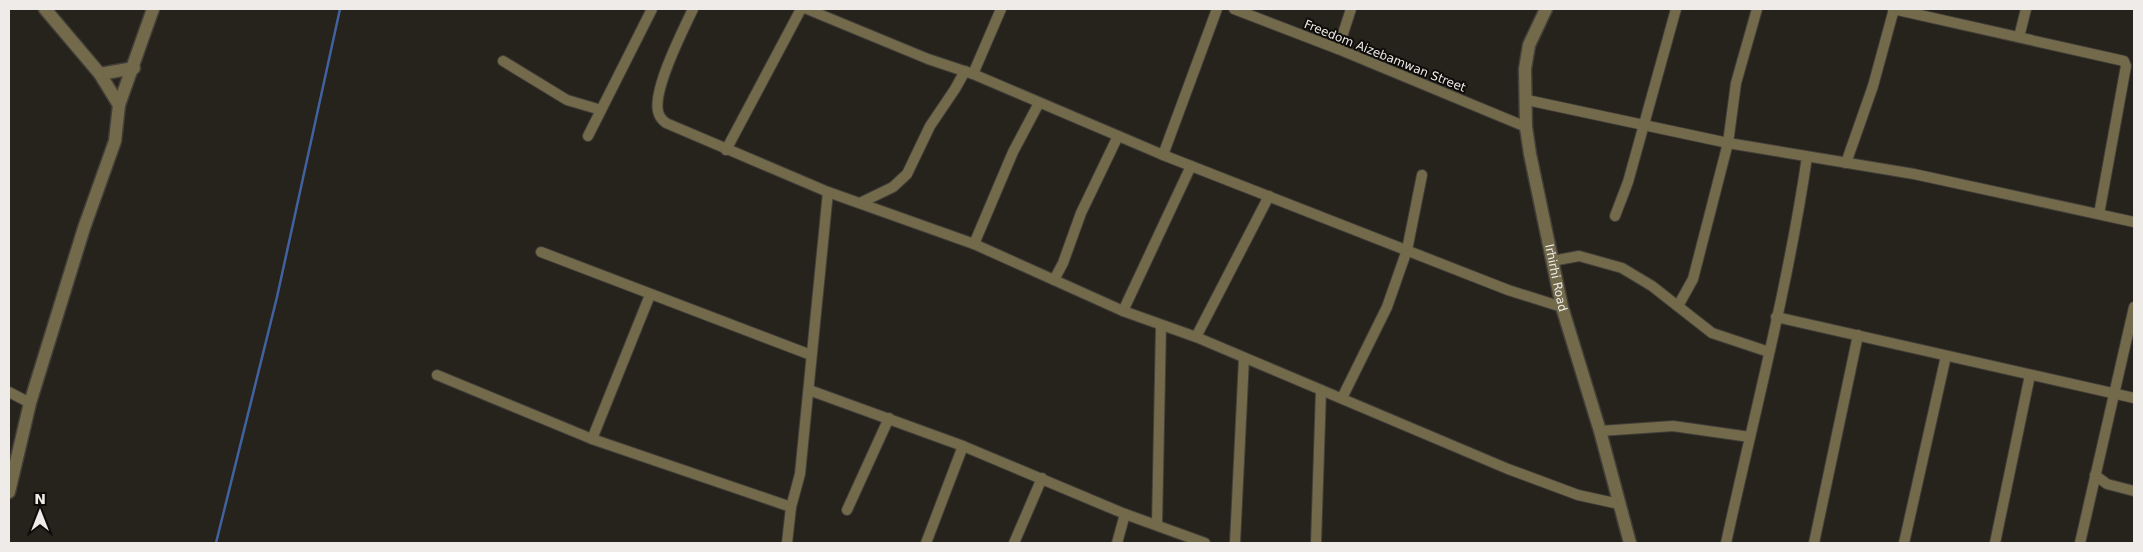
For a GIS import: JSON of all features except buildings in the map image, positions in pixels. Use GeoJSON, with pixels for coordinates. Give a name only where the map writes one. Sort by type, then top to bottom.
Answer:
{"type":"FeatureCollection","features":[{"type":"Feature","properties":{"kind":"street"},"geometry":{"type":"LineString","coordinates":[[45,9],[100,74],[119,105]]}},
{"type":"Feature","properties":{"kind":"street"},"geometry":{"type":"LineString","coordinates":[[9,492],[11,474],[30,403],[84,228],[115,141],[119,105],[134,68],[153,9]]}},
{"type":"Feature","properties":{"kind":"street"},"geometry":{"type":"LineString","coordinates":[[588,136],[652,9]]}},
{"type":"Feature","properties":{"kind":"street"},"geometry":{"type":"LineString","coordinates":[[693,9],[662,79],[657,109],[661,119],[666,124],[828,192],[974,244],[1124,311],[1196,337],[1508,469],[1578,495],[1619,504]]}},
{"type":"Feature","properties":{"kind":"street"},"geometry":{"type":"LineString","coordinates":[[726,150],[801,9]]}},
{"type":"Feature","properties":{"kind":"street"},"geometry":{"type":"LineString","coordinates":[[807,9],[969,73],[1163,155],[1508,290],[1562,306]]}},
{"type":"Feature","properties":{"kind":"street"},"geometry":{"type":"LineString","coordinates":[[860,203],[893,187],[907,174],[930,126],[969,73],[1001,9]]}},
{"type":"Feature","properties":{"kind":"street"},"geometry":{"type":"LineString","coordinates":[[1163,155],[1217,9]]}},
{"type":"Feature","properties":{"kind":"street","name":"Freedom Aizebamwan Street"},"geometry":{"type":"LineString","coordinates":[[1234,9],[1338,49],[1505,120],[1526,127]]}},
{"type":"Feature","properties":{"kind":"street"},"geometry":{"type":"LineString","coordinates":[[1338,49],[1352,9]]}},
{"type":"Feature","properties":{"kind":"street","name":"Irhirhi Road"},"geometry":{"type":"LineString","coordinates":[[1546,9],[1529,45],[1525,69],[1526,127],[1530,154],[1562,306],[1600,431],[1630,543]]}},
{"type":"Feature","properties":{"kind":"street"},"geometry":{"type":"LineString","coordinates":[[1615,216],[1628,182],[1642,125],[1676,9]]}},
{"type":"Feature","properties":{"kind":"street"},"geometry":{"type":"LineString","coordinates":[[1678,306],[1693,279],[1728,144],[1736,83],[1757,9]]}},
{"type":"Feature","properties":{"kind":"street"},"geometry":{"type":"LineString","coordinates":[[1846,163],[1873,86],[1893,9],[2124,61],[2126,66],[2099,214]]}},
{"type":"Feature","properties":{"kind":"street"},"geometry":{"type":"LineString","coordinates":[[2019,37],[2026,9]]}},
{"type":"Feature","properties":{"kind":"street"},"geometry":{"type":"LineString","coordinates":[[503,61],[567,100],[601,110]]}},
{"type":"Feature","properties":{"kind":"street"},"geometry":{"type":"LineString","coordinates":[[100,74],[134,68]]}},
{"type":"Feature","properties":{"kind":"street"},"geometry":{"type":"LineString","coordinates":[[1527,100],[1728,144],[1914,174],[2134,222]]}},
{"type":"Feature","properties":{"kind":"street"},"geometry":{"type":"LineString","coordinates":[[974,244],[1013,152],[1039,103]]}},
{"type":"Feature","properties":{"kind":"street"},"geometry":{"type":"LineString","coordinates":[[1054,280],[1063,263],[1081,213],[1118,136]]}},
{"type":"Feature","properties":{"kind":"street"},"geometry":{"type":"LineString","coordinates":[[1726,543],[1769,352],[1807,157]]}},
{"type":"Feature","properties":{"kind":"street"},"geometry":{"type":"LineString","coordinates":[[1124,311],[1191,166]]}},
{"type":"Feature","properties":{"kind":"street"},"geometry":{"type":"LineString","coordinates":[[1342,398],[1387,307],[1407,250],[1422,175]]}},
{"type":"Feature","properties":{"kind":"street"},"geometry":{"type":"LineString","coordinates":[[787,543],[791,507],[800,474],[828,192]]}},
{"type":"Feature","properties":{"kind":"street"},"geometry":{"type":"LineString","coordinates":[[1196,337],[1269,196]]}},
{"type":"Feature","properties":{"kind":"street"},"geometry":{"type":"LineString","coordinates":[[541,252],[811,355]]}},
{"type":"Feature","properties":{"kind":"street"},"geometry":{"type":"LineString","coordinates":[[1552,261],[1579,256],[1622,268],[1678,306],[1712,333],[1769,352]]}},
{"type":"Feature","properties":{"kind":"street"},"geometry":{"type":"LineString","coordinates":[[592,438],[650,295]]}},
{"type":"Feature","properties":{"kind":"street"},"geometry":{"type":"LineString","coordinates":[[2080,543],[2134,306]]}},
{"type":"Feature","properties":{"kind":"street"},"geometry":{"type":"LineString","coordinates":[[1776,317],[2134,398]]}},
{"type":"Feature","properties":{"kind":"street"},"geometry":{"type":"LineString","coordinates":[[1157,525],[1161,325]]}},
{"type":"Feature","properties":{"kind":"street"},"geometry":{"type":"LineString","coordinates":[[1814,543],[1858,335]]}},
{"type":"Feature","properties":{"kind":"street"},"geometry":{"type":"LineString","coordinates":[[1904,543],[1946,356]]}},
{"type":"Feature","properties":{"kind":"street"},"geometry":{"type":"LineString","coordinates":[[1235,543],[1244,358]]}},
{"type":"Feature","properties":{"kind":"street"},"geometry":{"type":"LineString","coordinates":[[437,375],[592,438],[791,507]]}},
{"type":"Feature","properties":{"kind":"street"},"geometry":{"type":"LineString","coordinates":[[1996,543],[2030,375]]}},
{"type":"Feature","properties":{"kind":"street"},"geometry":{"type":"LineString","coordinates":[[809,390],[963,446],[1125,514],[1205,543]]}},
{"type":"Feature","properties":{"kind":"street"},"geometry":{"type":"LineString","coordinates":[[1316,543],[1321,390]]}},
{"type":"Feature","properties":{"kind":"street"},"geometry":{"type":"LineString","coordinates":[[9,392],[30,403]]}},
{"type":"Feature","properties":{"kind":"street"},"geometry":{"type":"LineString","coordinates":[[847,510],[889,418]]}},
{"type":"Feature","properties":{"kind":"street"},"geometry":{"type":"LineString","coordinates":[[1600,431],[1673,426],[1750,436]]}},
{"type":"Feature","properties":{"kind":"street"},"geometry":{"type":"LineString","coordinates":[[926,543],[963,446]]}},
{"type":"Feature","properties":{"kind":"street"},"geometry":{"type":"LineString","coordinates":[[2095,475],[2107,484],[2134,491]]}},
{"type":"Feature","properties":{"kind":"street"},"geometry":{"type":"LineString","coordinates":[[1014,543],[1042,478]]}},
{"type":"Feature","properties":{"kind":"street"},"geometry":{"type":"LineString","coordinates":[[1117,543],[1125,514]]}},
{"type":"Feature","properties":{"kind":"waterway"},"geometry":{"type":"LineString","coordinates":[[216,543],[277,297],[340,9]]}}]}
